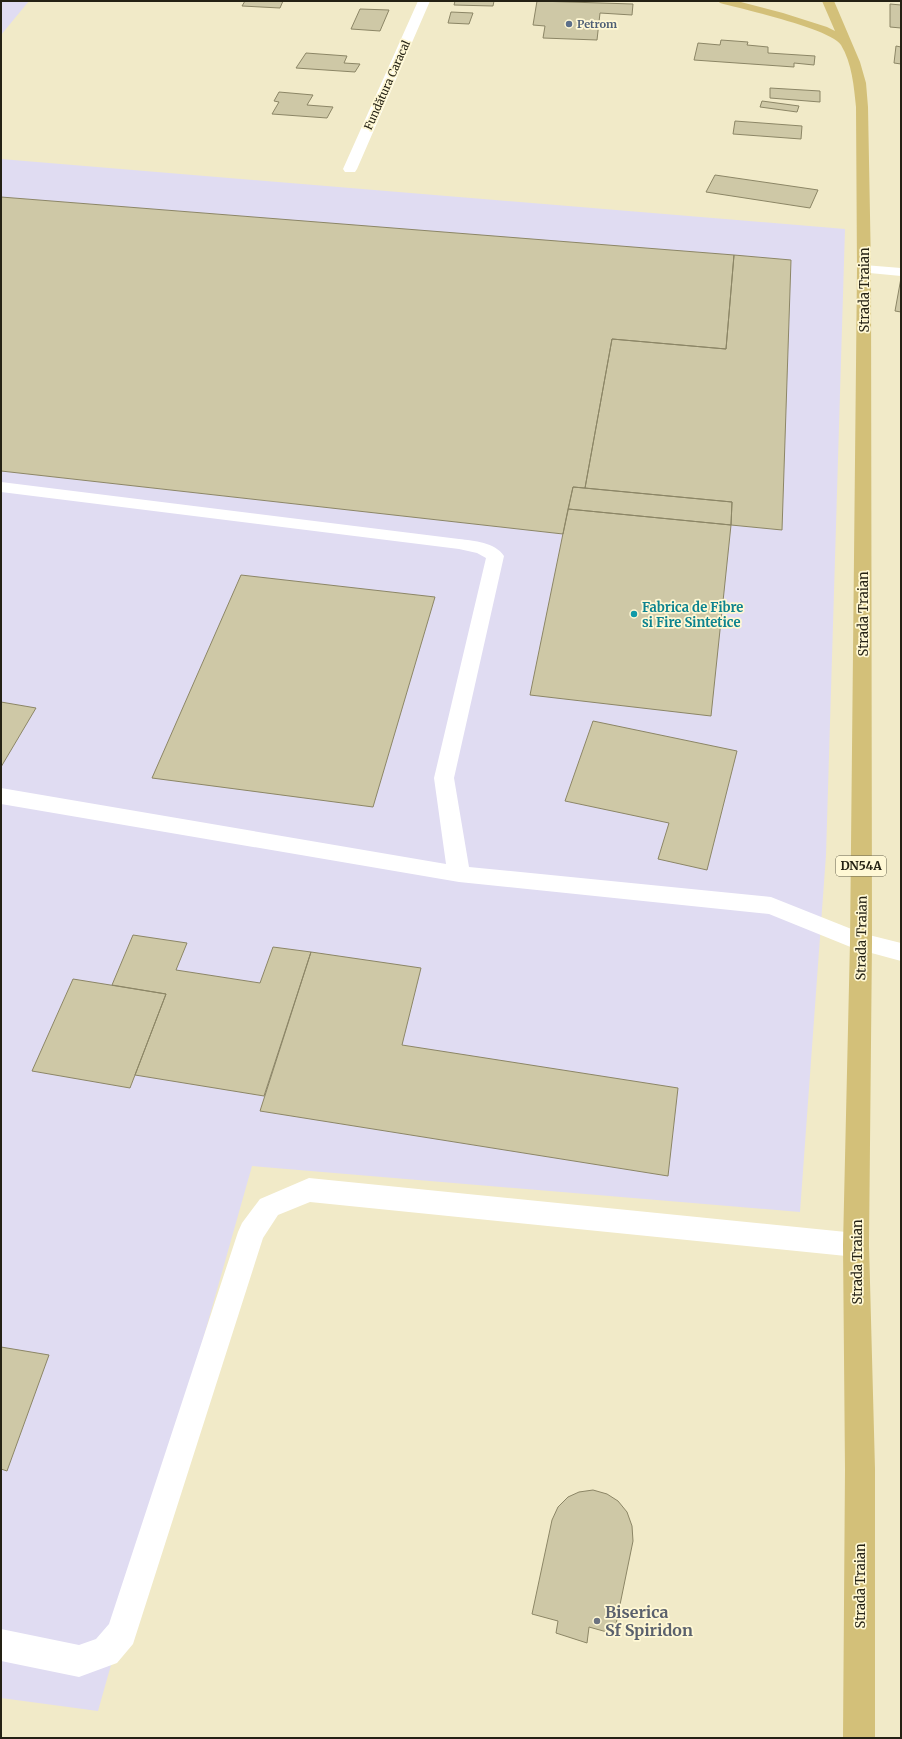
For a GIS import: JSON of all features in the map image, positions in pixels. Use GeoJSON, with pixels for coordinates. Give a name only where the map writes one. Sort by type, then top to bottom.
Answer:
{"type":"FeatureCollection","features":[{"type":"Feature","properties":{"kind":"main road"},"geometry":{"type":"LineString","coordinates":[[724,1],[779,15],[823,29],[846,42]]}},
{"type":"Feature","properties":{"kind":"main road","name":"Strada Traian"},"geometry":{"type":"LineString","coordinates":[[828,1],[854,62],[860,83],[862,107],[864,269],[861,942],[856,1245],[860,1469],[859,1738]]}},
{"type":"Feature","properties":{"kind":"street","name":"Fundătura Caracal"},"geometry":{"type":"LineString","coordinates":[[350,169],[424,1]]}},
{"type":"Feature","properties":{"kind":"street"},"geometry":{"type":"LineString","coordinates":[[864,269],[901,272]]}},
{"type":"Feature","properties":{"kind":"street"},"geometry":{"type":"LineString","coordinates":[[1,487],[459,544],[482,548],[495,556],[444,778],[459,874]]}},
{"type":"Feature","properties":{"kind":"street"},"geometry":{"type":"LineString","coordinates":[[1,796],[459,874],[771,906],[861,942],[901,952]]}},
{"type":"Feature","properties":{"kind":"street"},"geometry":{"type":"LineString","coordinates":[[1,1645],[79,1661],[106,1652],[122,1633],[251,1232],[269,1207],[309,1190],[856,1245]]}},
{"type":"Feature","properties":{"kind":"shaded area"},"geometry":{"type":"Polygon","coordinates":[[[1,1],[29,1],[1,35],[1,1]]]}},
{"type":"Feature","properties":{"kind":"shaded area"},"geometry":{"type":"Polygon","coordinates":[[[1,159],[845,229],[826,855],[800,1212],[252,1166],[98,1711],[1,1698],[1,159]]]}},
{"type":"Feature","properties":{"kind":"building"},"geometry":{"type":"Polygon","coordinates":[[[245,1],[283,1],[280,8],[242,6],[245,1]]]}},
{"type":"Feature","properties":{"kind":"building"},"geometry":{"type":"Polygon","coordinates":[[[455,1],[494,1],[493,6],[454,5],[455,1]]]}},
{"type":"Feature","properties":{"kind":"building"},"geometry":{"type":"Polygon","coordinates":[[[537,1],[633,4],[632,15],[600,13],[597,40],[543,38],[545,26],[533,25],[537,1]]]}},
{"type":"Feature","properties":{"kind":"building"},"geometry":{"type":"Polygon","coordinates":[[[890,4],[901,5],[901,28],[890,27],[890,4]]]}},
{"type":"Feature","properties":{"kind":"building"},"geometry":{"type":"Polygon","coordinates":[[[360,9],[389,10],[380,31],[351,29],[360,9]]]}},
{"type":"Feature","properties":{"kind":"building"},"geometry":{"type":"Polygon","coordinates":[[[451,12],[473,13],[469,24],[448,23],[451,12]]]}},
{"type":"Feature","properties":{"kind":"building"},"geometry":{"type":"Polygon","coordinates":[[[721,40],[748,42],[747,45],[768,47],[768,53],[815,56],[814,65],[794,63],[794,67],[694,60],[698,43],[720,45],[721,40]]]}},
{"type":"Feature","properties":{"kind":"building"},"geometry":{"type":"Polygon","coordinates":[[[896,46],[901,47],[901,64],[894,63],[896,46]]]}},
{"type":"Feature","properties":{"kind":"building"},"geometry":{"type":"Polygon","coordinates":[[[306,53],[347,56],[344,63],[360,64],[355,72],[296,68],[306,53]]]}},
{"type":"Feature","properties":{"kind":"building"},"geometry":{"type":"Polygon","coordinates":[[[770,88],[820,91],[820,102],[770,98],[770,88]]]}},
{"type":"Feature","properties":{"kind":"building"},"geometry":{"type":"Polygon","coordinates":[[[279,92],[313,95],[307,105],[333,107],[327,118],[272,114],[279,102],[274,101],[279,92]]]}},
{"type":"Feature","properties":{"kind":"building"},"geometry":{"type":"Polygon","coordinates":[[[762,101],[799,106],[797,112],[760,107],[762,101]]]}},
{"type":"Feature","properties":{"kind":"building"},"geometry":{"type":"Polygon","coordinates":[[[735,121],[802,126],[801,139],[733,134],[735,121]]]}},
{"type":"Feature","properties":{"kind":"building"},"geometry":{"type":"Polygon","coordinates":[[[715,175],[818,190],[810,208],[706,192],[715,175]]]}},
{"type":"Feature","properties":{"kind":"building"},"geometry":{"type":"Polygon","coordinates":[[[1,197],[734,255],[726,349],[612,339],[585,488],[573,487],[563,534],[1,471],[1,197]]]}},
{"type":"Feature","properties":{"kind":"building"},"geometry":{"type":"Polygon","coordinates":[[[734,255],[791,260],[782,530],[731,525],[732,502],[585,488],[612,339],[726,349],[734,255]]]}},
{"type":"Feature","properties":{"kind":"building"},"geometry":{"type":"Polygon","coordinates":[[[901,278],[901,312],[895,311],[901,278]]]}},
{"type":"Feature","properties":{"kind":"building"},"geometry":{"type":"Polygon","coordinates":[[[573,487],[732,502],[731,525],[568,509],[573,487]]]}},
{"type":"Feature","properties":{"kind":"building","name":"Fabrica de Fibre si Fire Sintetice"},"geometry":{"type":"Polygon","coordinates":[[[568,509],[731,525],[711,716],[530,695],[568,509]]]}},
{"type":"Feature","properties":{"kind":"building"},"geometry":{"type":"Polygon","coordinates":[[[241,575],[435,597],[373,807],[152,778],[241,575]]]}},
{"type":"Feature","properties":{"kind":"building"},"geometry":{"type":"Polygon","coordinates":[[[1,702],[36,708],[1,767],[1,702]]]}},
{"type":"Feature","properties":{"kind":"building"},"geometry":{"type":"Polygon","coordinates":[[[593,721],[737,751],[707,870],[658,859],[669,823],[565,801],[593,721]]]}},
{"type":"Feature","properties":{"kind":"building"},"geometry":{"type":"Polygon","coordinates":[[[133,935],[187,943],[176,970],[260,983],[273,947],[311,952],[264,1096],[135,1075],[166,994],[112,985],[133,935]]]}},
{"type":"Feature","properties":{"kind":"building"},"geometry":{"type":"Polygon","coordinates":[[[311,952],[421,968],[402,1045],[678,1088],[668,1176],[260,1111],[311,952]]]}},
{"type":"Feature","properties":{"kind":"building"},"geometry":{"type":"Polygon","coordinates":[[[73,979],[166,994],[130,1088],[32,1071],[73,979]]]}},
{"type":"Feature","properties":{"kind":"building"},"geometry":{"type":"Polygon","coordinates":[[[1,1347],[49,1355],[7,1471],[1,1469],[1,1347]]]}},
{"type":"Feature","properties":{"kind":"building"},"geometry":{"type":"Polygon","coordinates":[[[593,1490],[607,1494],[618,1501],[627,1512],[632,1526],[633,1541],[614,1634],[589,1627],[587,1643],[556,1633],[558,1621],[532,1614],[552,1520],[558,1507],[568,1497],[579,1492],[593,1490]]]}},
{"type":"Feature","properties":{"kind":"place","name":"Petrom"},"geometry":{"type":"Point","coordinates":[569,24]}},
{"type":"Feature","properties":{"kind":"place","name":"Fabrica de Fibre si Fire Sintetice"},"geometry":{"type":"Point","coordinates":[634,614]}},
{"type":"Feature","properties":{"kind":"place","name":"Biserica Sf Spiridon"},"geometry":{"type":"Point","coordinates":[597,1621]}}]}
